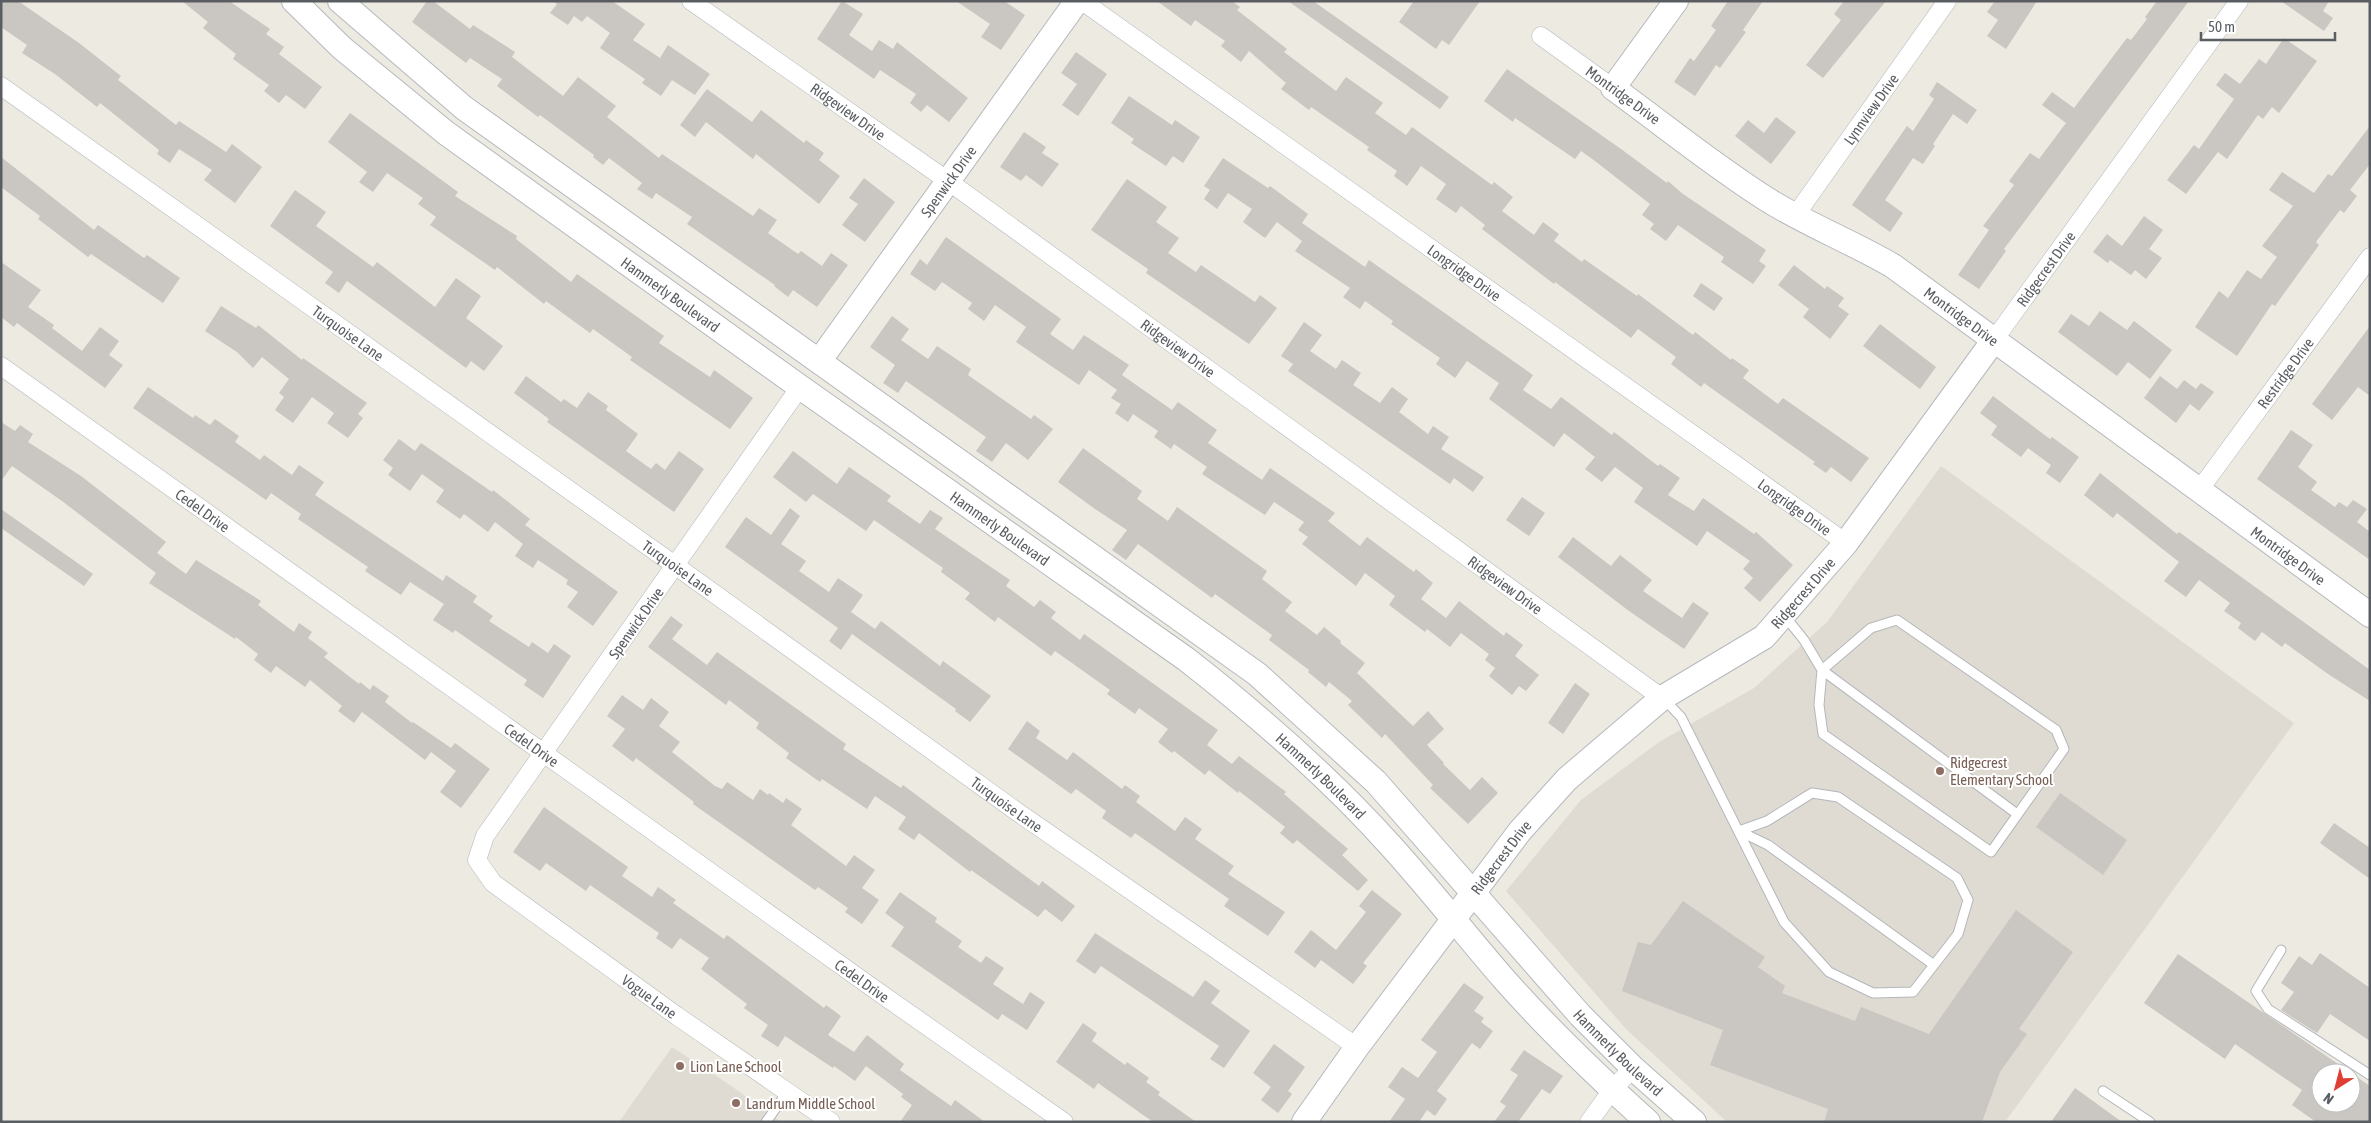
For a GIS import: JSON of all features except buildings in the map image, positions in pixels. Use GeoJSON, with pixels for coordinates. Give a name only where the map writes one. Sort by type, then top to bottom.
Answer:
{"type":"FeatureCollection","features":[{"type":"Feature","properties":{"kind":"main road","name":"Hammerly Boulevard"},"geometry":{"type":"LineString","coordinates":[[294,1],[342,48],[446,133],[800,387],[1186,659],[1237,699],[1308,760],[1345,797],[1391,845],[1504,978],[1558,1037],[1648,1122]]}},
{"type":"Feature","properties":{"kind":"main road","name":"Hammerly Boulevard"},"geometry":{"type":"LineString","coordinates":[[340,1],[464,108],[820,360],[1257,674],[1376,782],[1580,1015],[1633,1068],[1694,1122]]}},
{"type":"Feature","properties":{"kind":"main road","name":"Spenwick Drive"},"geometry":{"type":"LineString","coordinates":[[820,360],[1077,1]]}},
{"type":"Feature","properties":{"kind":"main road"},"geometry":{"type":"LineString","coordinates":[[1613,88],[1676,1]]}},
{"type":"Feature","properties":{"kind":"main road","name":"Montridge Drive"},"geometry":{"type":"LineString","coordinates":[[1613,88],[1766,199],[1795,216],[1862,248],[1892,266],[2370,615]]}},
{"type":"Feature","properties":{"kind":"main road"},"geometry":{"type":"LineString","coordinates":[[486,162],[505,138]]}},
{"type":"Feature","properties":{"kind":"main road"},"geometry":{"type":"LineString","coordinates":[[717,327],[764,343],[789,361],[803,366],[820,360]]}},
{"type":"Feature","properties":{"kind":"main road","name":"Ridgecrest Drive"},"geometry":{"type":"LineString","coordinates":[[1304,1122],[1357,1047],[1474,895],[1520,831],[1567,779],[1662,698],[1764,637],[1846,543],[1994,340]]}},
{"type":"Feature","properties":{"kind":"main road"},"geometry":{"type":"LineString","coordinates":[[800,387],[821,384],[834,390],[855,405],[911,426]]}},
{"type":"Feature","properties":{"kind":"main road"},"geometry":{"type":"LineString","coordinates":[[1046,559],[1063,536]]}},
{"type":"Feature","properties":{"kind":"main road"},"geometry":{"type":"LineString","coordinates":[[1237,699],[1257,674]]}},
{"type":"Feature","properties":{"kind":"street","name":"Ridgeview Drive"},"geometry":{"type":"LineString","coordinates":[[692,1],[948,182],[1662,698]]}},
{"type":"Feature","properties":{"kind":"street","name":"Longridge Drive"},"geometry":{"type":"LineString","coordinates":[[1082,1],[1846,543]]}},
{"type":"Feature","properties":{"kind":"street","name":"Lynnview Drive"},"geometry":{"type":"LineString","coordinates":[[1795,216],[1947,1]]}},
{"type":"Feature","properties":{"kind":"street","name":"Ridgecrest Drive"},"geometry":{"type":"LineString","coordinates":[[1994,340],[2239,1]]}},
{"type":"Feature","properties":{"kind":"street","name":"Montridge Drive"},"geometry":{"type":"LineString","coordinates":[[1541,36],[1613,88]]}},
{"type":"Feature","properties":{"kind":"street","name":"Turquoise Lane"},"geometry":{"type":"LineString","coordinates":[[1,86],[676,566],[1016,811],[1357,1047]]}},
{"type":"Feature","properties":{"kind":"street","name":"Restridge Drive"},"geometry":{"type":"LineString","coordinates":[[2200,490],[2370,256]]}},
{"type":"Feature","properties":{"kind":"street","name":"Cedel Drive"},"geometry":{"type":"LineString","coordinates":[[1,366],[1064,1122]]}},
{"type":"Feature","properties":{"kind":"street","name":"Spenwick Drive"},"geometry":{"type":"LineString","coordinates":[[477,860],[485,836],[800,387]]}},
{"type":"Feature","properties":{"kind":"street","name":"Vogue Lane"},"geometry":{"type":"LineString","coordinates":[[477,860],[493,883],[677,1016],[831,1122]]}},
{"type":"Feature","properties":{"kind":"street"},"geometry":{"type":"LineString","coordinates":[[1589,1122],[1612,1090],[1633,1068]]}},
{"type":"Feature","properties":{"kind":"lane"},"geometry":{"type":"LineString","coordinates":[[1784,615],[1804,640],[1822,670],[2017,814]]}},
{"type":"Feature","properties":{"kind":"lane"},"geometry":{"type":"LineString","coordinates":[[1898,620],[2056,730],[2064,749],[1991,852],[1823,734],[1819,705],[1822,670],[1871,628],[1898,620]]}},
{"type":"Feature","properties":{"kind":"lane"},"geometry":{"type":"LineString","coordinates":[[1662,698],[1681,716],[1784,922],[1829,972],[1873,993],[1913,992],[1958,934],[1968,900],[1957,878],[1838,797],[1812,793],[1767,821],[1739,831]]}},
{"type":"Feature","properties":{"kind":"lane"},"geometry":{"type":"LineString","coordinates":[[1739,831],[1768,845],[1934,965]]}},
{"type":"Feature","properties":{"kind":"lane"},"geometry":{"type":"LineString","coordinates":[[2281,950],[2256,990],[2268,1009],[2370,1075]]}},
{"type":"Feature","properties":{"kind":"lane"},"geometry":{"type":"LineString","coordinates":[[766,1122],[788,1091]]}},
{"type":"Feature","properties":{"kind":"lane"},"geometry":{"type":"LineString","coordinates":[[2103,1091],[2150,1122]]}},
{"type":"Feature","properties":{"kind":"shaded area","name":"Ridgecrest Elementary School"},"geometry":{"type":"Polygon","coordinates":[[[1941,466],[2294,723],[2005,1122],[1727,1122],[1626,1029],[1506,891],[1581,800],[1659,742],[1754,688],[1827,622],[1941,466]]]}},
{"type":"Feature","properties":{"kind":"shaded area","name":"Lion Lane School"},"geometry":{"type":"Polygon","coordinates":[[[672,1047],[730,1085],[781,1122],[619,1122],[672,1047]]]}},
{"type":"Feature","properties":{"kind":"place","name":"Ridgecrest Elementary School"},"geometry":{"type":"Point","coordinates":[1940,771]}},
{"type":"Feature","properties":{"kind":"place","name":"Lion Lane School"},"geometry":{"type":"Point","coordinates":[680,1066]}},
{"type":"Feature","properties":{"kind":"place","name":"Landrum Middle School"},"geometry":{"type":"Point","coordinates":[736,1103]}}]}
